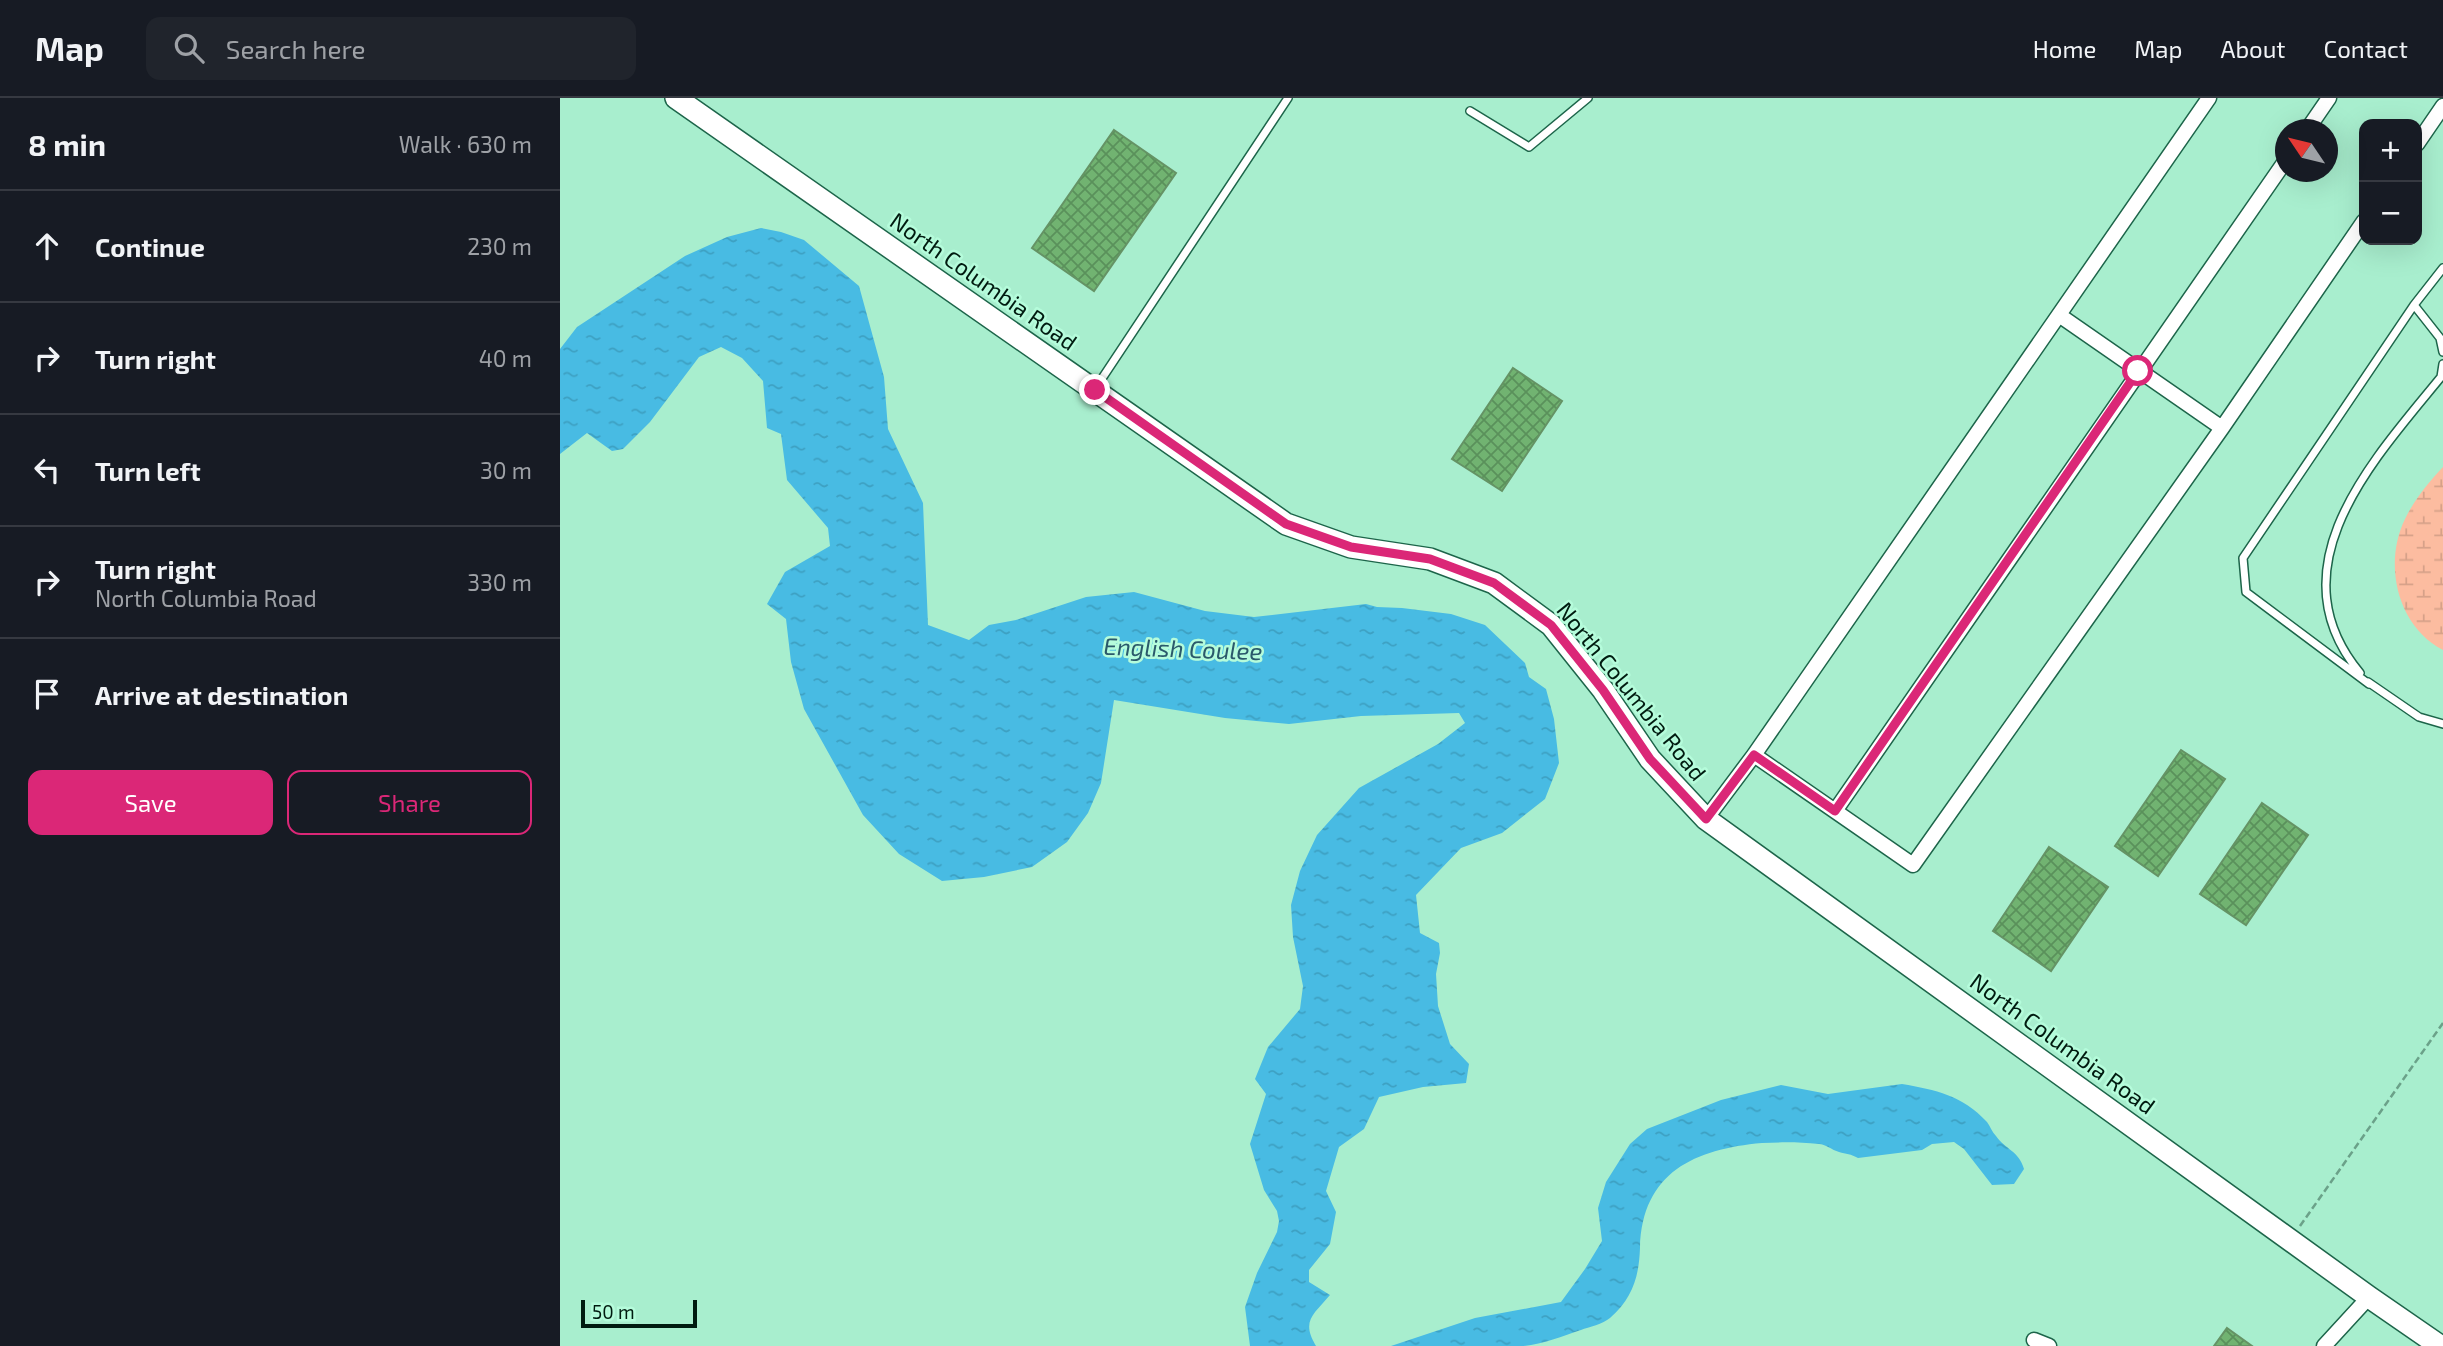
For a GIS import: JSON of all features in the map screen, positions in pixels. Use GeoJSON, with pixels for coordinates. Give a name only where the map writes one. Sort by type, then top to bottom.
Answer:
{"type":"FeatureCollection","features":[{"type":"Feature","properties":{"kind":"street","name":"North Columbia Road"},"geometry":{"type":"LineString","coordinates":[[676,98],[1286,524],[1351,547],[1430,559],[1494,583],[1551,625],[1603,690],[1650,759],[1706,819],[2440,1346]]}},
{"type":"Feature","properties":{"kind":"street"},"geometry":{"type":"LineString","coordinates":[[1706,819],[1754,755],[2209,98]]}},
{"type":"Feature","properties":{"kind":"street"},"geometry":{"type":"LineString","coordinates":[[2315,119],[2329,98]]}},
{"type":"Feature","properties":{"kind":"street"},"geometry":{"type":"LineString","coordinates":[[2422,137],[2443,106]]}},
{"type":"Feature","properties":{"kind":"street"},"geometry":{"type":"LineString","coordinates":[[1835,811],[2275,176]]}},
{"type":"Feature","properties":{"kind":"street"},"geometry":{"type":"LineString","coordinates":[[1754,755],[1913,865],[2222,428],[2359,228]]}},
{"type":"Feature","properties":{"kind":"street"},"geometry":{"type":"LineString","coordinates":[[2059,315],[2222,428]]}},
{"type":"Feature","properties":{"kind":"street"},"geometry":{"type":"LineString","coordinates":[[2324,1346],[2369,1297]]}},
{"type":"Feature","properties":{"kind":"street"},"geometry":{"type":"LineString","coordinates":[[2034,1340],[2049,1346]]}},
{"type":"Feature","properties":{"kind":"lane"},"geometry":{"type":"LineString","coordinates":[[1095,390],[1288,98]]}},
{"type":"Feature","properties":{"kind":"lane"},"geometry":{"type":"LineString","coordinates":[[1471,111],[1529,147],[1588,98]]}},
{"type":"Feature","properties":{"kind":"lane"},"geometry":{"type":"LineString","coordinates":[[2443,268],[2414,305],[2243,558],[2246,592],[2419,718],[2443,724]]}},
{"type":"Feature","properties":{"kind":"lane"},"geometry":{"type":"LineString","coordinates":[[2414,305],[2440,338],[2443,352]]}},
{"type":"Feature","properties":{"kind":"lane"},"geometry":{"type":"LineString","coordinates":[[2369,684],[2343,652],[2328,606],[2326,579],[2330,552],[2339,523],[2364,474],[2441,377],[2443,364]]}},
{"type":"Feature","properties":{"kind":"path"},"geometry":{"type":"LineString","coordinates":[[2290,1240],[2443,1023]]}},
{"type":"Feature","properties":{"kind":"green space"},"geometry":{"type":"Polygon","coordinates":[[[2443,467],[2443,650],[2427,639],[2405,610],[2398,592],[2395,555],[2405,519],[2422,492],[2443,467]]]}},
{"type":"Feature","properties":{"kind":"water","name":"English Coulee"},"geometry":{"type":"Polygon","coordinates":[[[761,228],[804,240],[859,286],[884,377],[888,429],[923,503],[928,625],[969,640],[989,625],[1016,620],[1086,597],[1134,592],[1205,611],[1254,617],[1366,604],[1451,614],[1485,625],[1525,663],[1529,677],[1546,689],[1554,719],[1559,763],[1545,799],[1502,833],[1461,848],[1416,895],[1420,933],[1439,943],[1436,974],[1438,1006],[1450,1044],[1469,1064],[1466,1083],[1423,1087],[1379,1097],[1364,1129],[1339,1147],[1326,1191],[1336,1212],[1330,1244],[1309,1270],[1309,1282],[1330,1295],[1314,1313],[1309,1324],[1316,1346],[1250,1346],[1245,1307],[1257,1273],[1277,1232],[1279,1221],[1277,1211],[1264,1190],[1250,1144],[1266,1094],[1255,1079],[1268,1047],[1300,1009],[1303,986],[1293,937],[1291,905],[1300,871],[1317,835],[1359,788],[1438,744],[1465,723],[1459,713],[1361,716],[1289,724],[1225,718],[1114,700],[1101,783],[1088,813],[1067,842],[1032,867],[984,877],[942,881],[899,854],[863,815],[804,709],[791,662],[786,619],[767,604],[785,572],[830,546],[828,528],[787,480],[781,434],[767,428],[763,381],[742,358],[721,347],[699,357],[650,422],[623,449],[612,451],[587,433],[560,454],[560,349],[577,327],[685,256],[727,237],[761,228]]]}},
{"type":"Feature","properties":{"kind":"water"},"geometry":{"type":"Polygon","coordinates":[[[1902,1084],[1948,1095],[1978,1113],[2022,1163],[2024,1169],[2014,1184],[1992,1185],[1964,1149],[1954,1142],[1932,1144],[1922,1150],[1858,1158],[1821,1144],[1805,1143],[1762,1143],[1715,1151],[1677,1169],[1662,1183],[1650,1200],[1643,1222],[1638,1268],[1633,1286],[1624,1303],[1607,1320],[1538,1344],[1524,1346],[1391,1346],[1475,1318],[1561,1302],[1602,1241],[1598,1208],[1606,1182],[1630,1144],[1647,1129],[1721,1100],[1781,1085],[1828,1094],[1902,1084]]]}},
{"type":"Feature","properties":{"kind":"building"},"geometry":{"type":"Polygon","coordinates":[[[1114,130],[1176,173],[1094,291],[1032,248],[1114,130]]]}},
{"type":"Feature","properties":{"kind":"building"},"geometry":{"type":"Polygon","coordinates":[[[1513,368],[1562,401],[1502,491],[1452,459],[1513,368]]]}},
{"type":"Feature","properties":{"kind":"building"},"geometry":{"type":"Polygon","coordinates":[[[2181,750],[2225,779],[2158,876],[2115,846],[2181,750]]]}},
{"type":"Feature","properties":{"kind":"building"},"geometry":{"type":"Polygon","coordinates":[[[2262,803],[2308,835],[2246,925],[2200,894],[2262,803]]]}},
{"type":"Feature","properties":{"kind":"building"},"geometry":{"type":"Polygon","coordinates":[[[2049,847],[2108,887],[2051,971],[1993,931],[2049,847]]]}},
{"type":"Feature","properties":{"kind":"building"},"geometry":{"type":"Polygon","coordinates":[[[2227,1328],[2252,1346],[2214,1346],[2227,1328]]]}},
{"type":"Feature","properties":{"kind":"route"},"geometry":{"type":"LineString","coordinates":[[1095,390],[1286,524],[1351,547],[1430,559],[1494,583],[1551,625],[1603,690],[1650,759],[1706,819],[1754,755],[1835,811],[2138,371]]}}]}
